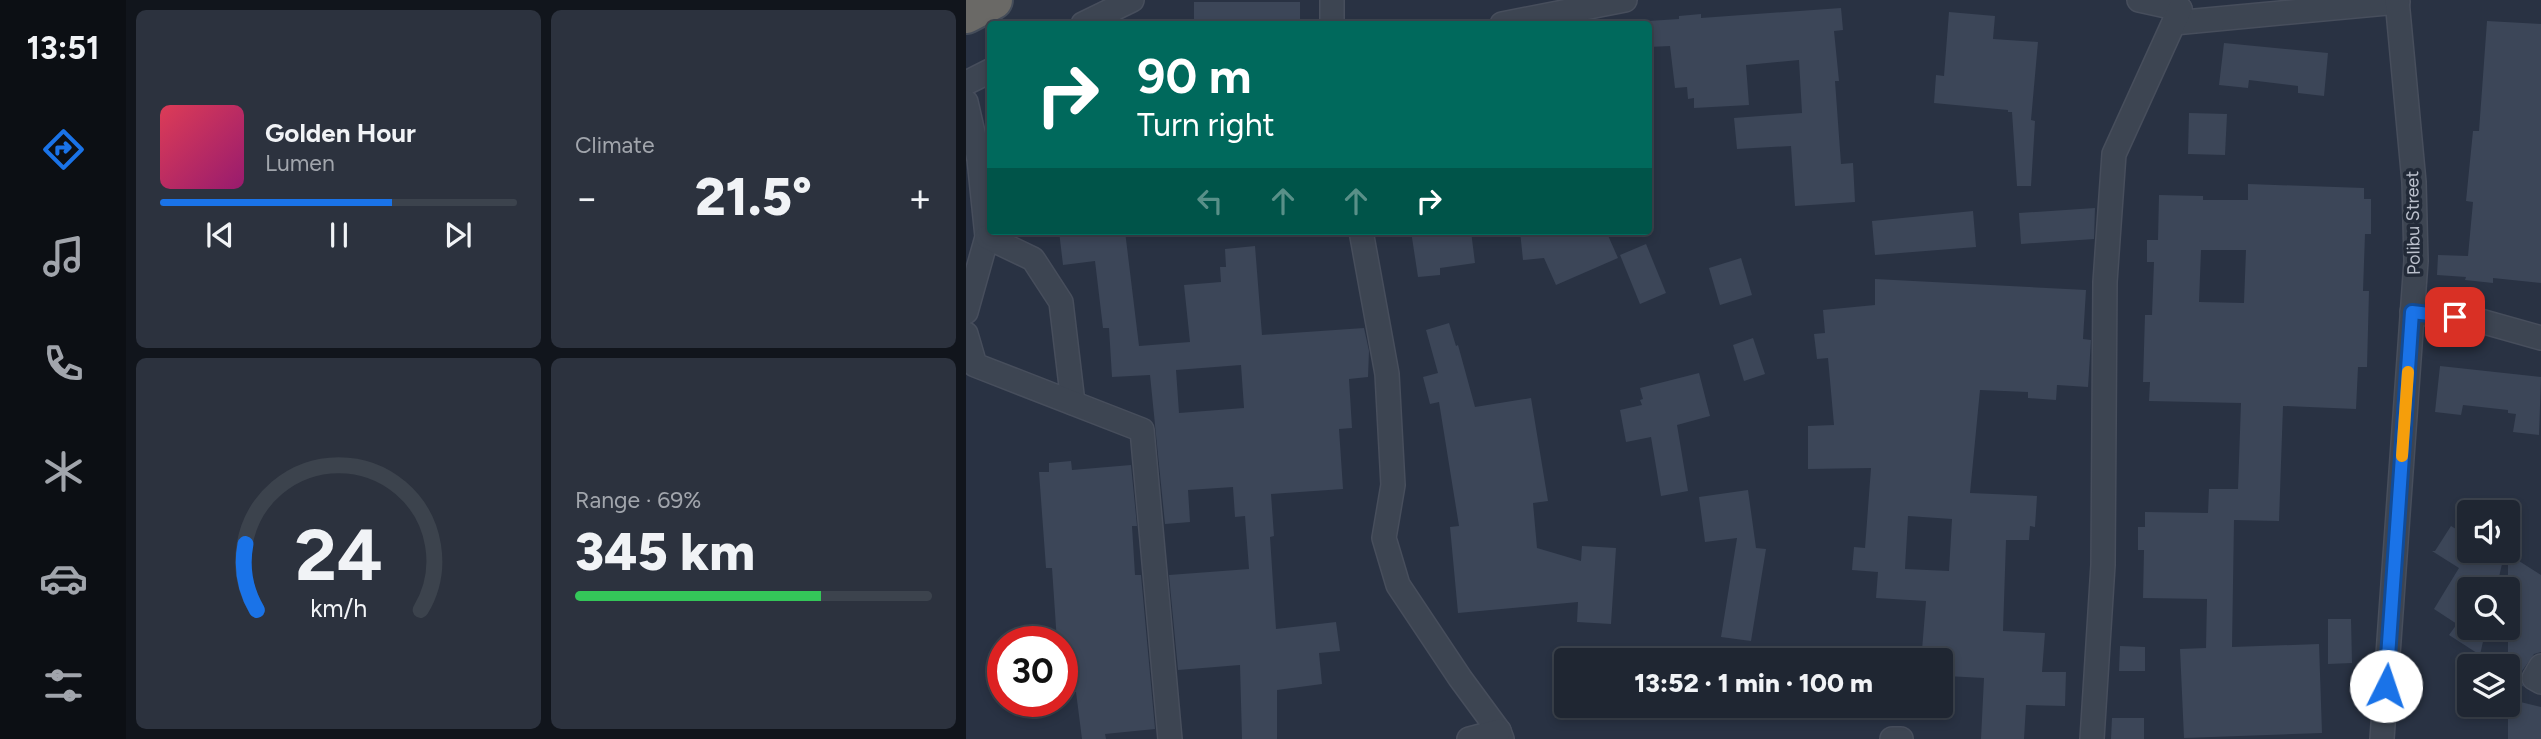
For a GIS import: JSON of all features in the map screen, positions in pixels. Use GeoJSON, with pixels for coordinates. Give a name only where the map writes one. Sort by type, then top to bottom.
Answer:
{"type":"FeatureCollection","features":[{"type":"Feature","properties":{"kind":"highway"},"geometry":{"type":"LineString","coordinates":[[966,14],[993,0]]}},
{"type":"Feature","properties":{"kind":"street"},"geometry":{"type":"LineString","coordinates":[[1089,21],[1132,0]]}},
{"type":"Feature","properties":{"kind":"street"},"geometry":{"type":"LineString","coordinates":[[1332,0],[1332,21]]}},
{"type":"Feature","properties":{"kind":"street"},"geometry":{"type":"LineString","coordinates":[[1517,21],[1625,0]]}},
{"type":"Feature","properties":{"kind":"street"},"geometry":{"type":"LineString","coordinates":[[2139,0],[2180,9]]}},
{"type":"Feature","properties":{"kind":"street"},"geometry":{"type":"LineString","coordinates":[[2180,9],[2174,23],[2397,1]]}},
{"type":"Feature","properties":{"kind":"street","name":"Polibu Street"},"geometry":{"type":"LineString","coordinates":[[2382,739],[2416,261],[2414,182],[2397,1]]}},
{"type":"Feature","properties":{"kind":"street"},"geometry":{"type":"LineString","coordinates":[[2092,739],[2103,565],[2105,282],[2114,154],[2180,9]]}},
{"type":"Feature","properties":{"kind":"street"},"geometry":{"type":"LineString","coordinates":[[966,83],[987,72]]}},
{"type":"Feature","properties":{"kind":"street"},"geometry":{"type":"LineString","coordinates":[[966,102],[979,159],[987,237],[966,312]]}},
{"type":"Feature","properties":{"kind":"street"},"geometry":{"type":"LineString","coordinates":[[1362,235],[1387,374],[1393,485],[1384,538],[1398,585],[1501,735],[1469,739]]}},
{"type":"Feature","properties":{"kind":"street"},"geometry":{"type":"LineString","coordinates":[[987,237],[1034,259],[1061,302],[1073,403]]}},
{"type":"Feature","properties":{"kind":"street"},"geometry":{"type":"LineString","coordinates":[[2412,312],[2477,320],[2541,338]]}},
{"type":"Feature","properties":{"kind":"street"},"geometry":{"type":"LineString","coordinates":[[966,334],[975,365],[1142,430],[1170,739]]}},
{"type":"Feature","properties":{"kind":"street"},"geometry":{"type":"LineString","coordinates":[[2541,666],[2534,678],[2541,682]]}},
{"type":"Feature","properties":{"kind":"street"},"geometry":{"type":"LineString","coordinates":[[1892,739],[1901,739]]}},
{"type":"Feature","properties":{"kind":"building"},"geometry":{"type":"Polygon","coordinates":[[[1194,2],[1300,2],[1300,21],[1194,21],[1194,2]]]}},
{"type":"Feature","properties":{"kind":"building"},"geometry":{"type":"Polygon","coordinates":[[[1841,8],[1843,30],[1834,31],[1839,81],[1835,81],[1841,164],[1853,163],[1855,202],[1795,206],[1791,146],[1737,149],[1734,118],[1802,113],[1799,60],[1746,65],[1749,105],[1694,108],[1694,98],[1688,99],[1687,87],[1675,88],[1670,46],[1652,47],[1652,21],[1648,21],[1701,14],[1701,18],[1841,8]]]}},
{"type":"Feature","properties":{"kind":"building"},"geometry":{"type":"Polygon","coordinates":[[[1949,12],[1995,16],[1993,39],[2038,42],[2031,120],[2035,121],[2031,186],[2017,186],[2012,112],[1934,103],[1936,75],[1944,76],[1949,12]]]}},
{"type":"Feature","properties":{"kind":"building"},"geometry":{"type":"Polygon","coordinates":[[[2487,21],[2541,24],[2541,283],[2493,278],[2493,283],[2465,280],[2466,277],[2437,275],[2438,255],[2468,256],[2473,202],[2466,201],[2473,131],[2479,131],[2487,21]]]}},
{"type":"Feature","properties":{"kind":"building"},"geometry":{"type":"Polygon","coordinates":[[[2224,43],[2328,53],[2324,96],[2298,93],[2298,86],[2249,80],[2248,88],[2219,85],[2224,43]]]}},
{"type":"Feature","properties":{"kind":"building"},"geometry":{"type":"Polygon","coordinates":[[[2189,113],[2227,114],[2225,155],[2188,154],[2189,113]]]}},
{"type":"Feature","properties":{"kind":"building"},"geometry":{"type":"Polygon","coordinates":[[[2248,184],[2364,188],[2364,199],[2371,199],[2371,234],[2365,234],[2363,291],[2369,291],[2367,367],[2358,367],[2356,409],[2283,406],[2279,521],[2234,520],[2232,647],[2319,644],[2322,733],[2184,738],[2180,649],[2206,648],[2207,599],[2143,598],[2144,550],[2138,550],[2138,527],[2145,527],[2145,512],[2208,513],[2209,489],[2238,489],[2241,403],[2149,401],[2150,382],[2143,382],[2145,315],[2152,315],[2154,262],[2147,262],[2147,240],[2158,240],[2159,195],[2203,196],[2203,200],[2248,200],[2248,184]],[[2201,250],[2199,302],[2244,303],[2246,250],[2201,250]]]}},
{"type":"Feature","properties":{"kind":"building"},"geometry":{"type":"Polygon","coordinates":[[[2095,208],[2094,239],[2021,244],[2019,213],[2095,208]]]}},
{"type":"Feature","properties":{"kind":"building"},"geometry":{"type":"Polygon","coordinates":[[[1973,211],[1976,247],[1875,255],[1872,221],[1973,211]]]}},
{"type":"Feature","properties":{"kind":"building"},"geometry":{"type":"Polygon","coordinates":[[[1059,235],[1125,235],[1139,346],[1190,342],[1184,285],[1221,282],[1220,267],[1226,267],[1225,249],[1255,246],[1262,335],[1364,328],[1369,351],[1368,377],[1349,379],[1352,428],[1339,429],[1343,489],[1271,494],[1274,536],[1270,537],[1276,629],[1336,622],[1340,651],[1319,653],[1322,684],[1277,690],[1277,739],[1242,739],[1240,665],[1178,670],[1169,575],[1249,569],[1245,516],[1235,517],[1233,487],[1188,490],[1190,522],[1165,524],[1150,375],[1112,377],[1109,328],[1103,328],[1095,261],[1063,265],[1059,235]],[[1241,365],[1176,370],[1179,413],[1244,408],[1241,365]]]}},
{"type":"Feature","properties":{"kind":"building"},"geometry":{"type":"Polygon","coordinates":[[[1412,235],[1472,235],[1475,263],[1440,268],[1440,275],[1418,277],[1412,235]]]}},
{"type":"Feature","properties":{"kind":"building"},"geometry":{"type":"Polygon","coordinates":[[[1520,235],[1608,235],[1618,258],[1556,285],[1544,258],[1523,260],[1520,235]]]}},
{"type":"Feature","properties":{"kind":"building"},"geometry":{"type":"Polygon","coordinates":[[[1646,244],[1666,293],[1640,304],[1620,255],[1646,244]]]}},
{"type":"Feature","properties":{"kind":"building"},"geometry":{"type":"Polygon","coordinates":[[[1741,258],[1752,295],[1720,305],[1709,268],[1741,258]]]}},
{"type":"Feature","properties":{"kind":"building"},"geometry":{"type":"Polygon","coordinates":[[[1875,279],[2086,290],[2083,339],[2091,340],[2088,387],[2057,385],[2056,400],[2028,398],[2028,392],[1980,390],[1970,493],[2037,496],[2035,527],[2030,526],[2029,540],[2006,540],[2003,631],[2045,633],[2042,672],[2066,672],[2065,706],[2026,705],[2024,739],[1981,739],[1984,678],[1953,676],[1953,648],[1922,648],[1926,601],[1876,598],[1878,572],[1852,570],[1854,547],[1865,548],[1871,468],[1808,469],[1808,426],[1834,425],[1828,358],[1817,359],[1814,334],[1825,333],[1823,310],[1875,305],[1875,279]],[[1908,516],[1905,569],[1949,571],[1952,519],[1908,516]]]}},
{"type":"Feature","properties":{"kind":"building"},"geometry":{"type":"Polygon","coordinates":[[[1449,323],[1475,407],[1531,398],[1548,501],[1533,503],[1537,548],[1581,561],[1582,546],[1616,548],[1611,624],[1577,622],[1578,602],[1458,613],[1450,527],[1459,526],[1439,402],[1430,404],[1423,377],[1438,373],[1426,330],[1449,323]]]}},
{"type":"Feature","properties":{"kind":"building"},"geometry":{"type":"Polygon","coordinates":[[[1753,338],[1765,374],[1744,381],[1733,345],[1753,338]]]}},
{"type":"Feature","properties":{"kind":"building"},"geometry":{"type":"Polygon","coordinates":[[[2440,366],[2541,377],[2539,435],[2513,432],[2516,414],[2508,413],[2508,410],[2463,405],[2461,415],[2435,412],[2440,366]]]}},
{"type":"Feature","properties":{"kind":"building"},"geometry":{"type":"Polygon","coordinates":[[[1699,373],[1710,416],[1677,425],[1688,491],[1661,496],[1651,437],[1626,442],[1620,410],[1642,405],[1640,388],[1699,373]]]}},
{"type":"Feature","properties":{"kind":"building"},"geometry":{"type":"Polygon","coordinates":[[[1071,461],[1072,470],[1131,465],[1137,526],[1132,526],[1135,575],[1141,575],[1155,729],[1105,734],[1106,739],[1082,739],[1078,708],[1078,626],[1056,626],[1052,568],[1046,568],[1039,472],[1049,472],[1049,463],[1071,461]]]}},
{"type":"Feature","properties":{"kind":"building"},"geometry":{"type":"Polygon","coordinates":[[[1748,490],[1756,548],[1766,549],[1751,641],[1721,637],[1737,538],[1705,542],[1699,497],[1748,490]]]}},
{"type":"Feature","properties":{"kind":"building"},"geometry":{"type":"Polygon","coordinates":[[[2451,526],[2457,530],[2457,563],[2502,563],[2499,577],[2457,577],[2457,624],[2434,609],[2459,568],[2432,551],[2435,551],[2451,526]]]}},
{"type":"Feature","properties":{"kind":"building"},"geometry":{"type":"Polygon","coordinates":[[[2520,562],[2541,575],[2541,652],[2534,654],[2522,671],[2520,679],[2520,654],[2508,654],[2508,640],[2520,640],[2520,577],[2508,577],[2508,563],[2520,562]]]}},
{"type":"Feature","properties":{"kind":"building"},"geometry":{"type":"Polygon","coordinates":[[[2328,619],[2351,619],[2352,663],[2328,664],[2328,619]]]}},
{"type":"Feature","properties":{"kind":"building"},"geometry":{"type":"Polygon","coordinates":[[[2457,624],[2457,640],[2483,640],[2480,654],[2478,654],[2449,635],[2457,624]]]}},
{"type":"Feature","properties":{"kind":"building"},"geometry":{"type":"Polygon","coordinates":[[[2120,646],[2145,647],[2145,671],[2119,671],[2120,646]]]}},
{"type":"Feature","properties":{"kind":"building"},"geometry":{"type":"Polygon","coordinates":[[[2520,702],[2541,707],[2541,739],[2508,739],[2508,717],[2520,717],[2520,702]]]}},
{"type":"Feature","properties":{"kind":"building"},"geometry":{"type":"Polygon","coordinates":[[[2112,718],[2144,718],[2144,739],[2111,739],[2112,718]]]}},
{"type":"Feature","properties":{"kind":"slow traffic"},"geometry":{"type":"LineString","coordinates":[[2402,456],[2408,372]]}},
{"type":"Feature","properties":{"kind":"route"},"geometry":{"type":"LineString","coordinates":[[2386,686],[2412,312],[2455,317]]}}]}
